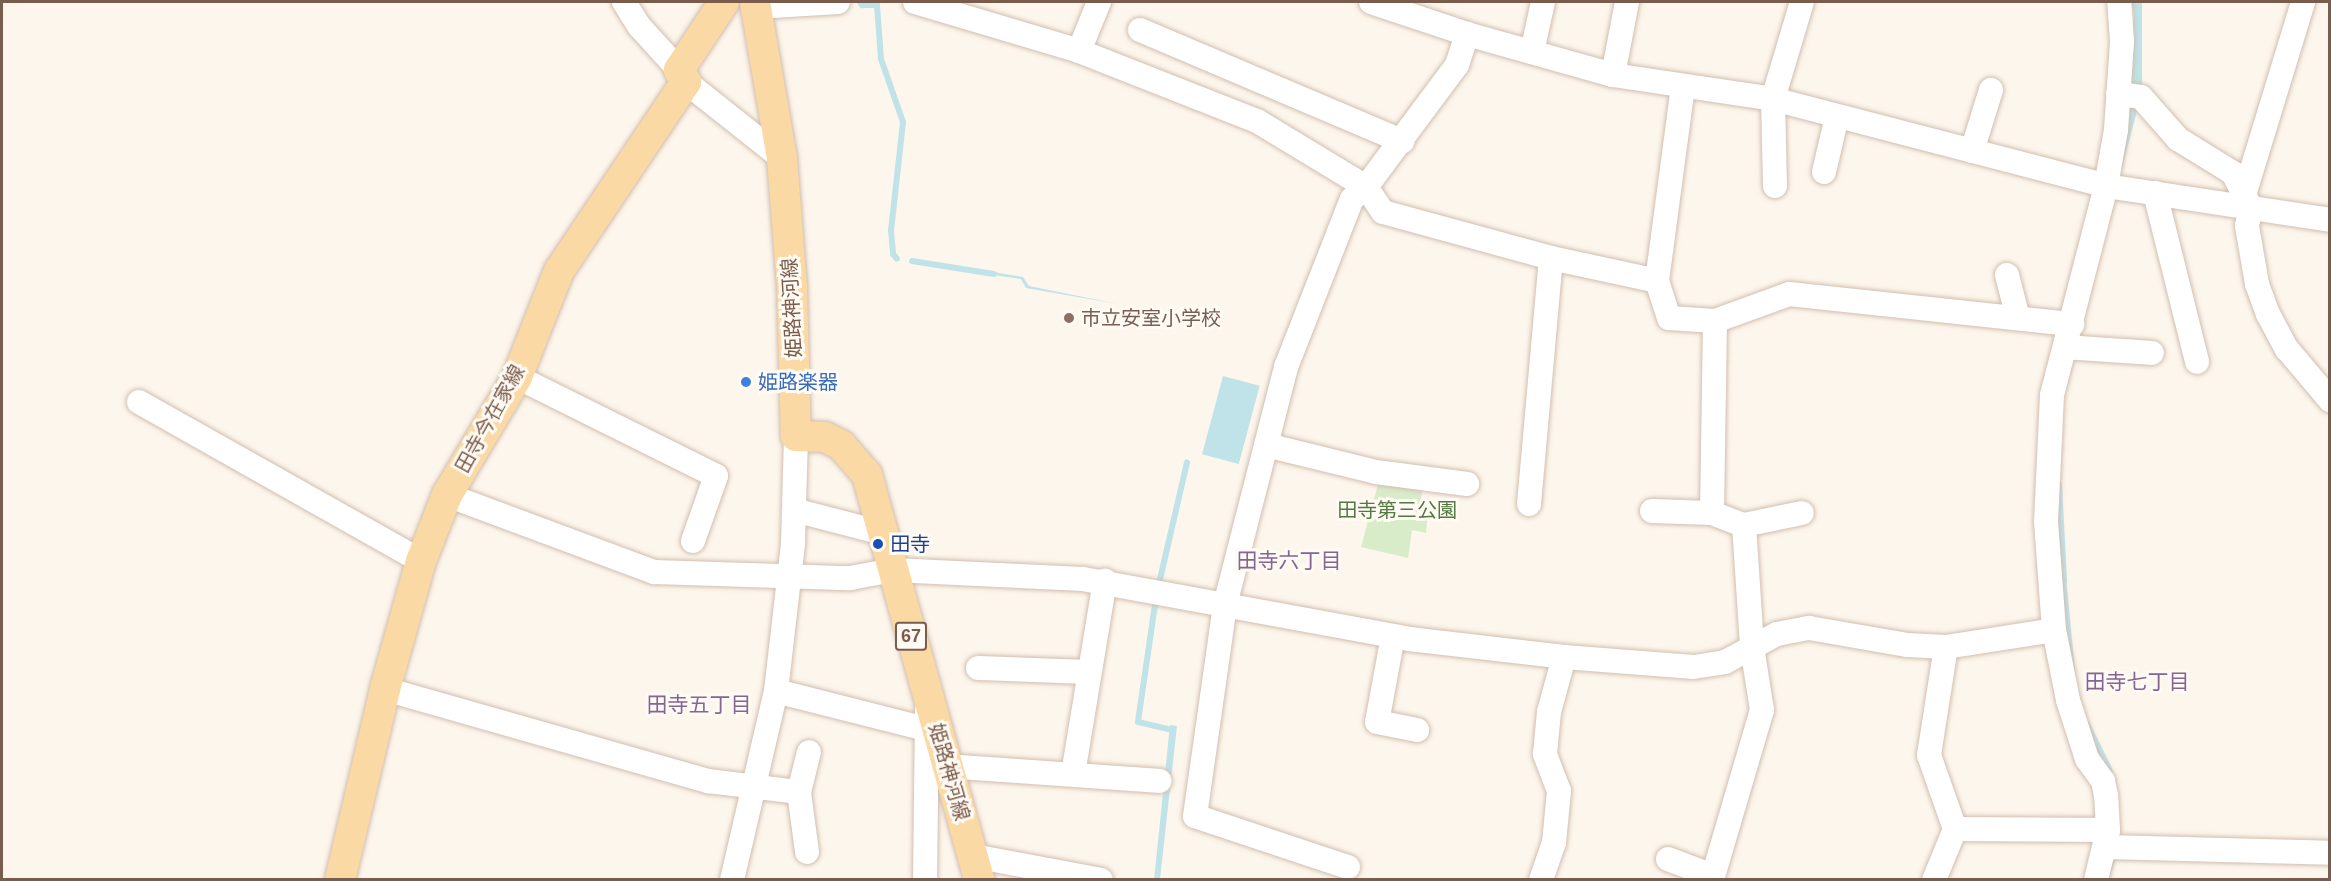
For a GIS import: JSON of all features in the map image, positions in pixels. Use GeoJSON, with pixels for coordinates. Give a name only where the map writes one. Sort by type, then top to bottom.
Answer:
{"type":"FeatureCollection","features":[{"type":"Feature","properties":{"kind":"main road","name":"田寺今在家線"},"geometry":{"type":"LineString","coordinates":[[339,879],[385,689],[421,561],[447,495],[517,377],[559,271],[682,76],[724,2]]}},
{"type":"Feature","properties":{"kind":"main road","name":"姫路神河線"},"geometry":{"type":"LineString","coordinates":[[756,4],[782,158],[792,288],[796,436],[825,437],[841,445],[867,475],[976,868]]}},
{"type":"Feature","properties":{"kind":"street"},"geometry":{"type":"LineString","coordinates":[[624,2],[639,26],[682,76],[782,158]]}},
{"type":"Feature","properties":{"kind":"street"},"geometry":{"type":"LineString","coordinates":[[756,4],[838,2]]}},
{"type":"Feature","properties":{"kind":"street"},"geometry":{"type":"LineString","coordinates":[[915,2],[961,7],[1257,121],[1366,187],[1383,212],[1551,258],[1658,281]]}},
{"type":"Feature","properties":{"kind":"street"},"geometry":{"type":"LineString","coordinates":[[1079,51],[1099,2]]}},
{"type":"Feature","properties":{"kind":"street"},"geometry":{"type":"LineString","coordinates":[[1371,2],[1467,34],[1613,75],[1773,99],[2113,187],[2155,193],[2248,200],[2330,220]]}},
{"type":"Feature","properties":{"kind":"street"},"geometry":{"type":"LineString","coordinates":[[1532,52],[1543,2]]}},
{"type":"Feature","properties":{"kind":"street"},"geometry":{"type":"LineString","coordinates":[[1613,75],[1628,2]]}},
{"type":"Feature","properties":{"kind":"street"},"geometry":{"type":"LineString","coordinates":[[1775,186],[1773,99],[1802,2]]}},
{"type":"Feature","properties":{"kind":"street"},"geometry":{"type":"LineString","coordinates":[[2096,879],[2113,841],[2103,781],[2087,759],[2071,710],[2054,630],[2046,522],[2052,395],[2072,340],[2113,187],[2130,95],[2119,2]]}},
{"type":"Feature","properties":{"kind":"street"},"geometry":{"type":"LineString","coordinates":[[2303,2],[2248,200],[2247,226],[2257,285],[2268,314],[2287,349],[2330,400]]}},
{"type":"Feature","properties":{"kind":"street"},"geometry":{"type":"LineString","coordinates":[[1140,30],[1206,45],[1309,89],[1402,141]]}},
{"type":"Feature","properties":{"kind":"street"},"geometry":{"type":"LineString","coordinates":[[1348,867],[1195,816],[1226,605],[1286,367],[1352,199],[1366,187],[1457,65],[1467,34]]}},
{"type":"Feature","properties":{"kind":"street"},"geometry":{"type":"LineString","coordinates":[[1683,86],[1658,281],[1669,318],[1715,321],[1789,294],[2018,318],[2072,340],[2152,353]]}},
{"type":"Feature","properties":{"kind":"street"},"geometry":{"type":"LineString","coordinates":[[1972,151],[1991,90]]}},
{"type":"Feature","properties":{"kind":"street"},"geometry":{"type":"LineString","coordinates":[[2130,95],[2178,139],[2233,173],[2248,200]]}},
{"type":"Feature","properties":{"kind":"street"},"geometry":{"type":"LineString","coordinates":[[1824,172],[1837,116]]}},
{"type":"Feature","properties":{"kind":"street"},"geometry":{"type":"LineString","coordinates":[[2155,193],[2197,362]]}},
{"type":"Feature","properties":{"kind":"street"},"geometry":{"type":"LineString","coordinates":[[1530,504],[1551,258]]}},
{"type":"Feature","properties":{"kind":"street"},"geometry":{"type":"LineString","coordinates":[[2007,275],[2018,318]]}},
{"type":"Feature","properties":{"kind":"street"},"geometry":{"type":"LineString","coordinates":[[1712,513],[1715,321]]}},
{"type":"Feature","properties":{"kind":"street"},"geometry":{"type":"LineString","coordinates":[[517,377],[716,476],[693,541]]}},
{"type":"Feature","properties":{"kind":"street"},"geometry":{"type":"LineString","coordinates":[[139,402],[421,561]]}},
{"type":"Feature","properties":{"kind":"street"},"geometry":{"type":"LineString","coordinates":[[732,879],[756,787],[776,692],[790,576],[796,436]]}},
{"type":"Feature","properties":{"kind":"street"},"geometry":{"type":"LineString","coordinates":[[1266,445],[1376,472],[1467,484]]}},
{"type":"Feature","properties":{"kind":"street"},"geometry":{"type":"LineString","coordinates":[[447,495],[654,572],[850,578],[893,570],[1105,581],[1393,636],[1564,657],[1694,667],[1725,662],[1777,634],[1809,628],[1907,645],[1946,647],[2054,630]]}},
{"type":"Feature","properties":{"kind":"street"},"geometry":{"type":"LineString","coordinates":[[794,510],[883,533]]}},
{"type":"Feature","properties":{"kind":"street"},"geometry":{"type":"LineString","coordinates":[[1652,511],[1712,513],[1744,525],[1802,513]]}},
{"type":"Feature","properties":{"kind":"street"},"geometry":{"type":"LineString","coordinates":[[1668,859],[1713,878],[1762,710],[1752,647],[1744,525]]}},
{"type":"Feature","properties":{"kind":"street"},"geometry":{"type":"LineString","coordinates":[[1073,774],[1105,581]]}},
{"type":"Feature","properties":{"kind":"street"},"geometry":{"type":"LineString","coordinates":[[1393,636],[1377,722],[1416,730]]}},
{"type":"Feature","properties":{"kind":"street"},"geometry":{"type":"LineString","coordinates":[[1942,876],[1955,829],[1929,755],[1946,647]]}},
{"type":"Feature","properties":{"kind":"street"},"geometry":{"type":"LineString","coordinates":[[1541,879],[1554,843],[1559,791],[1545,754],[1549,712],[1564,657]]}},
{"type":"Feature","properties":{"kind":"street"},"geometry":{"type":"LineString","coordinates":[[978,668],[1089,672]]}},
{"type":"Feature","properties":{"kind":"street"},"geometry":{"type":"LineString","coordinates":[[385,689],[708,781],[800,792]]}},
{"type":"Feature","properties":{"kind":"street"},"geometry":{"type":"LineString","coordinates":[[776,692],[926,729]]}},
{"type":"Feature","properties":{"kind":"street"},"geometry":{"type":"LineString","coordinates":[[925,879],[928,698]]}},
{"type":"Feature","properties":{"kind":"street"},"geometry":{"type":"LineString","coordinates":[[807,852],[800,792],[809,752]]}},
{"type":"Feature","properties":{"kind":"street"},"geometry":{"type":"LineString","coordinates":[[947,766],[1159,781]]}},
{"type":"Feature","properties":{"kind":"street"},"geometry":{"type":"LineString","coordinates":[[1955,829],[2113,841],[2330,853]]}},
{"type":"Feature","properties":{"kind":"street"},"geometry":{"type":"LineString","coordinates":[[976,868],[1101,879]]}},
{"type":"Feature","properties":{"kind":"green space","name":"田寺第三公園"},"geometry":{"type":"Polygon","coordinates":[[[1380,477],[1423,484],[1421,499],[1429,502],[1426,533],[1412,530],[1408,558],[1361,547],[1380,477]]]}},
{"type":"Feature","properties":{"kind":"water"},"geometry":{"type":"Polygon","coordinates":[[[2131,2],[2142,2],[2142,85],[2139,105],[2174,141],[2229,176],[2242,191],[2238,196],[2224,177],[2178,150],[2137,111],[2060,406],[2055,461],[2076,682],[2092,739],[2111,769],[2119,822],[2117,856],[2109,879],[2104,880],[2114,840],[2111,788],[2106,770],[2088,740],[2075,701],[2065,631],[2052,461],[2057,394],[2129,119],[2134,13],[2131,2]]]}},
{"type":"Feature","properties":{"kind":"water"},"geometry":{"type":"Polygon","coordinates":[[[987,271],[1023,277],[1029,286],[1118,304],[1026,288],[1021,279],[987,274],[987,271]]]}},
{"type":"Feature","properties":{"kind":"water"},"geometry":{"type":"Polygon","coordinates":[[[1223,376],[1260,386],[1239,464],[1202,454],[1223,376]]]}},
{"type":"Feature","properties":{"kind":"water"},"geometry":{"type":"Polygon","coordinates":[[[1170,725],[1177,726],[1160,879],[1154,880],[1170,725]]]}},
{"type":"Feature","properties":{"kind":"waterway"},"geometry":{"type":"LineString","coordinates":[[860,2],[862,5],[877,5],[881,59],[903,122],[891,230],[893,254],[897,259]]}},
{"type":"Feature","properties":{"kind":"waterway"},"geometry":{"type":"LineString","coordinates":[[912,261],[994,274]]}},
{"type":"Feature","properties":{"kind":"waterway"},"geometry":{"type":"LineString","coordinates":[[1158,588],[1187,462]]}},
{"type":"Feature","properties":{"kind":"waterway"},"geometry":{"type":"LineString","coordinates":[[2059,484],[2064,581]]}},
{"type":"Feature","properties":{"kind":"waterway"},"geometry":{"type":"LineString","coordinates":[[1156,598],[1138,722],[1173,730]]}},
{"type":"Feature","properties":{"kind":"waterway"},"geometry":{"type":"LineString","coordinates":[[2087,724],[2110,771]]}},
{"type":"Feature","properties":{"kind":"place","name":"市立安室小学校"},"geometry":{"type":"Point","coordinates":[1069,318]}},
{"type":"Feature","properties":{"kind":"place","name":"姫路楽器"},"geometry":{"type":"Point","coordinates":[746,382]}},
{"type":"Feature","properties":{"kind":"place","name":"田寺"},"geometry":{"type":"Point","coordinates":[878,544]}},
{"type":"Feature","properties":{"kind":"district","name":"田寺六丁目"},"geometry":{"type":"Point","coordinates":[1289,561]}},
{"type":"Feature","properties":{"kind":"district","name":"田寺七丁目"},"geometry":{"type":"Point","coordinates":[2137,682]}},
{"type":"Feature","properties":{"kind":"district","name":"田寺五丁目"},"geometry":{"type":"Point","coordinates":[699,705]}}]}
